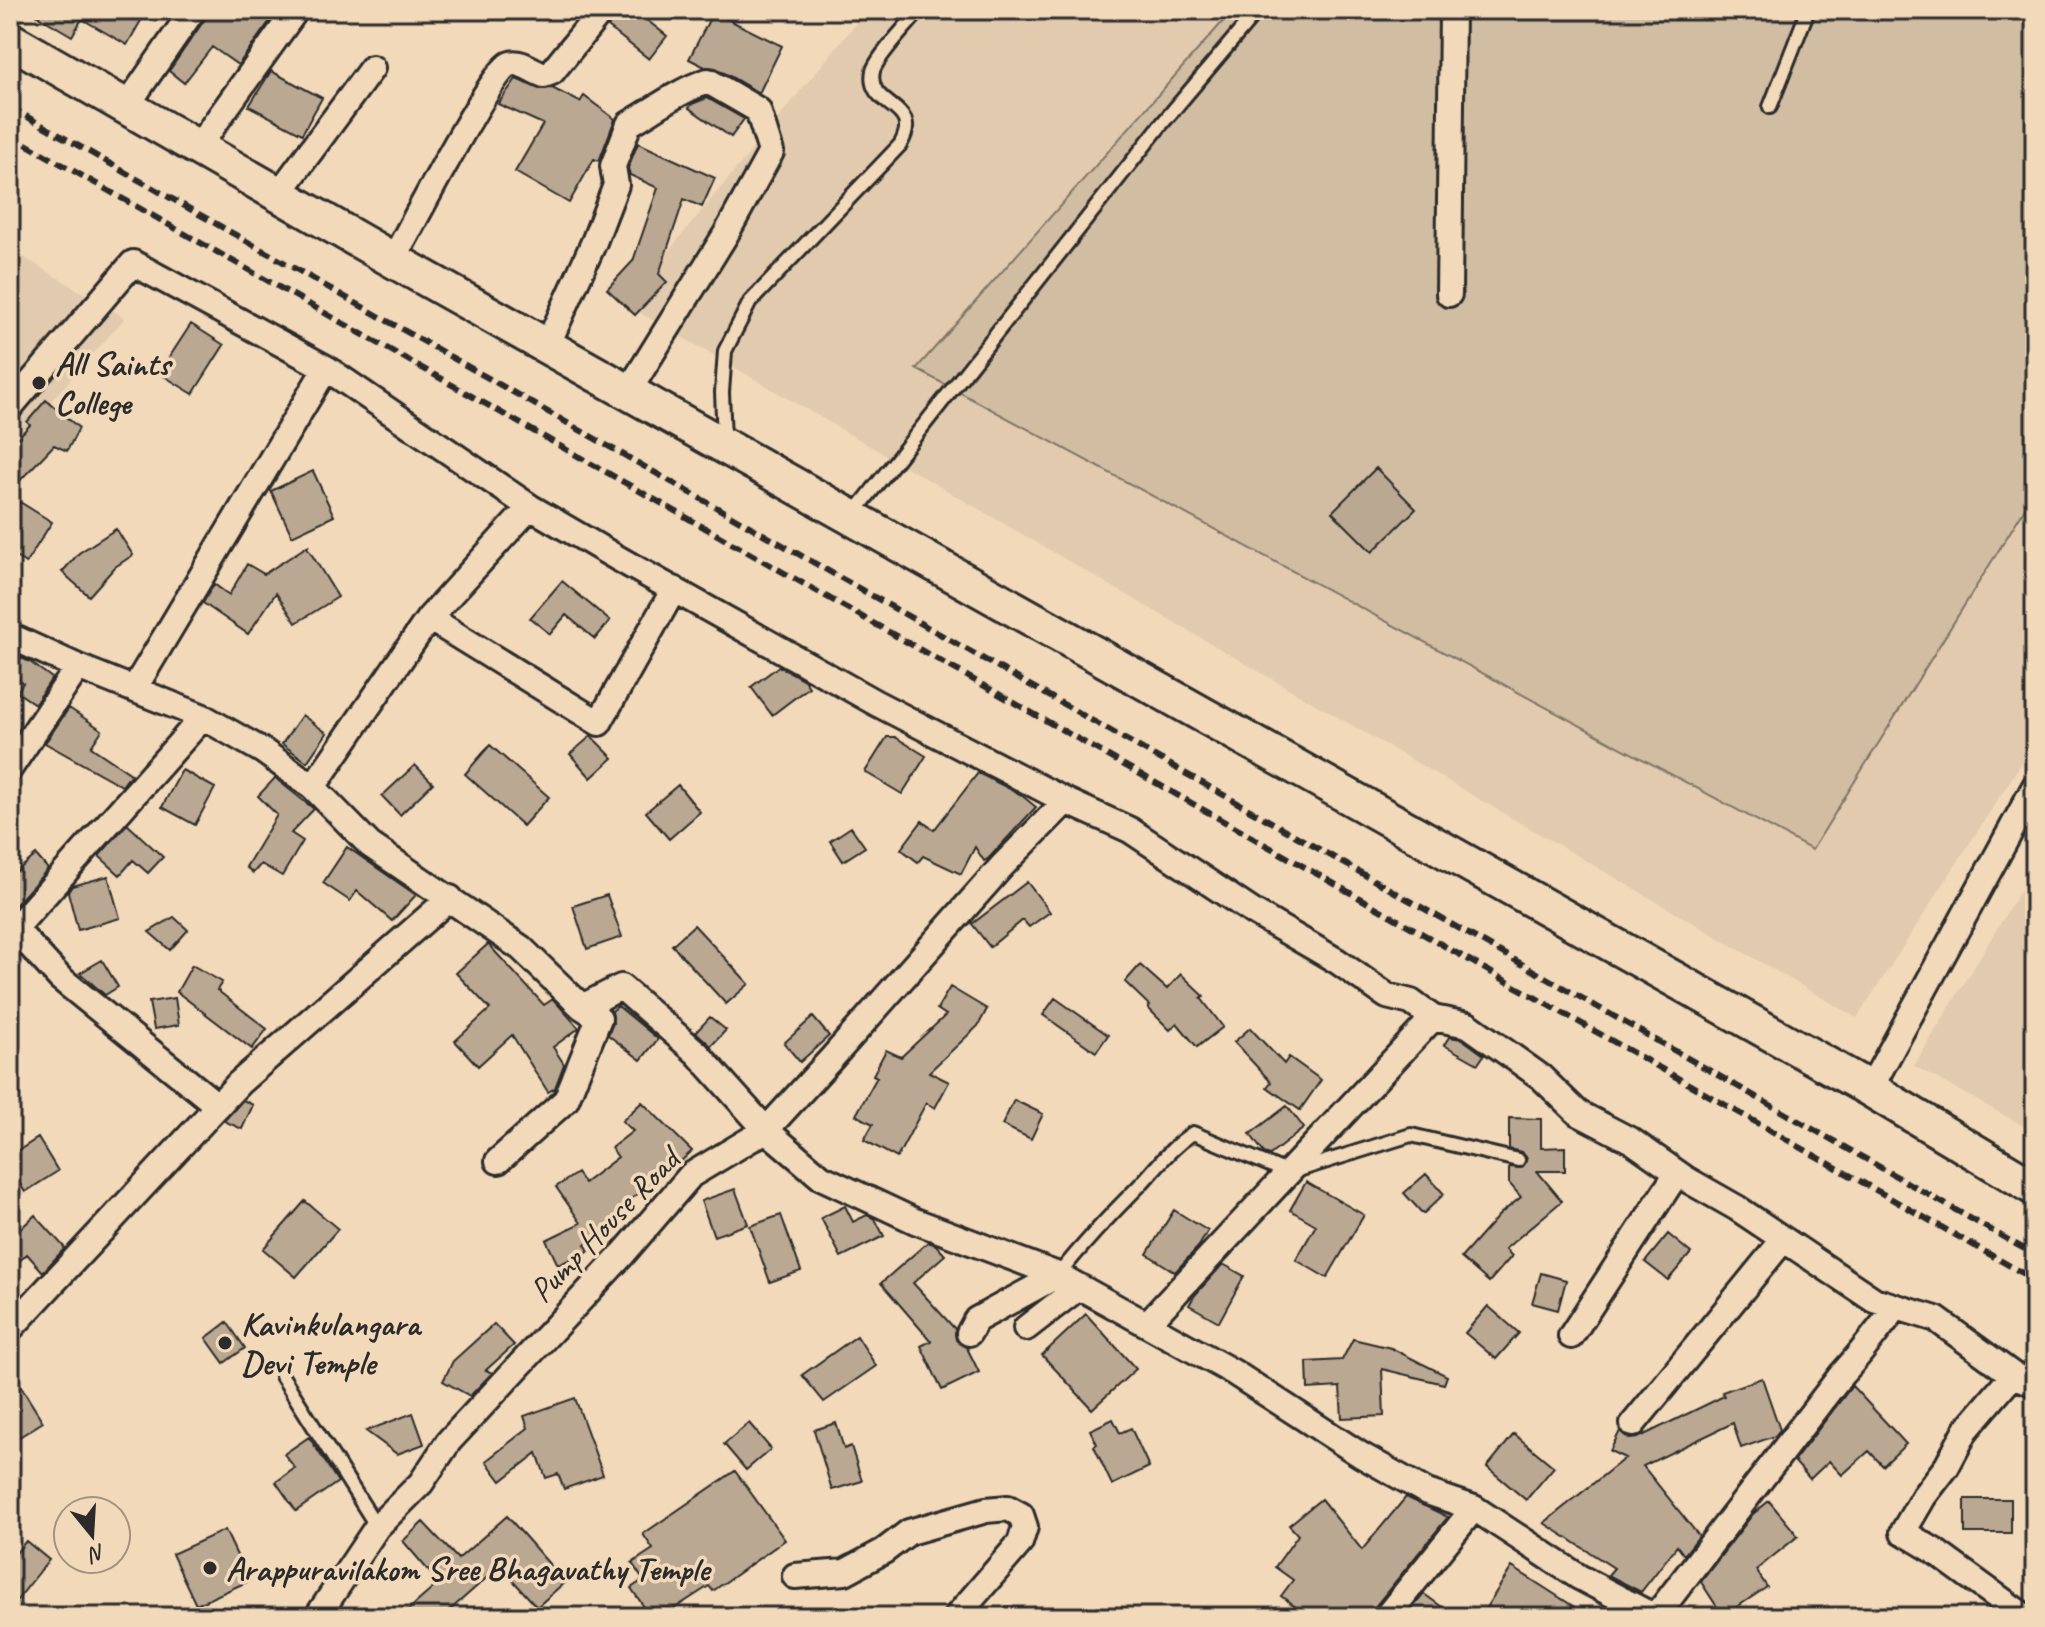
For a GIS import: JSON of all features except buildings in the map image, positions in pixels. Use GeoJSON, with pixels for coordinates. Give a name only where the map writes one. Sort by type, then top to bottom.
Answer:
{"type":"FeatureCollection","features":[{"type":"Feature","properties":{"kind":"main road"},"geometry":{"type":"LineString","coordinates":[[10,40],[393,260],[1870,1089],[2035,1188]]}},
{"type":"Feature","properties":{"kind":"street"},"geometry":{"type":"LineString","coordinates":[[126,107],[193,10]]}},
{"type":"Feature","properties":{"kind":"street"},"geometry":{"type":"LineString","coordinates":[[198,147],[296,10]]}},
{"type":"Feature","properties":{"kind":"street"},"geometry":{"type":"LineString","coordinates":[[393,260],[480,103],[506,65],[516,62],[544,75],[552,72],[602,10]]}},
{"type":"Feature","properties":{"kind":"street"},"geometry":{"type":"LineString","coordinates":[[1449,294],[1452,10]]}},
{"type":"Feature","properties":{"kind":"street"},"geometry":{"type":"LineString","coordinates":[[278,195],[372,68]]}},
{"type":"Feature","properties":{"kind":"street"},"geometry":{"type":"LineString","coordinates":[[547,346],[616,185],[613,166],[629,124],[689,87],[708,81],[758,110],[771,152],[726,234],[628,392]]}},
{"type":"Feature","properties":{"kind":"street"},"geometry":{"type":"LineString","coordinates":[[10,407],[133,263],[326,368],[530,507],[876,703],[1066,801],[1130,830],[1387,996],[1411,1002],[1433,1018],[1468,1025],[1541,1077],[1578,1113],[1632,1141],[1874,1300],[1936,1319],[2024,1380],[1966,1430],[1947,1466],[1924,1496],[1903,1532],[2025,1617]]}},
{"type":"Feature","properties":{"kind":"street"},"geometry":{"type":"LineString","coordinates":[[134,689],[326,368]]}},
{"type":"Feature","properties":{"kind":"street"},"geometry":{"type":"LineString","coordinates":[[313,787],[429,618],[530,507]]}},
{"type":"Feature","properties":{"kind":"street"},"geometry":{"type":"LineString","coordinates":[[429,618],[599,723],[674,589]]}},
{"type":"Feature","properties":{"kind":"street"},"geometry":{"type":"LineString","coordinates":[[10,636],[203,717],[263,751],[313,787],[370,845],[521,948],[582,1007],[599,1018],[566,1100],[498,1161]]}},
{"type":"Feature","properties":{"kind":"street"},"geometry":{"type":"LineString","coordinates":[[10,768],[78,667]]}},
{"type":"Feature","properties":{"kind":"street"},"geometry":{"type":"LineString","coordinates":[[203,717],[12,932],[60,978],[218,1106]]}},
{"type":"Feature","properties":{"kind":"street"},"geometry":{"type":"LineString","coordinates":[[1870,1089],[2035,786]]}},
{"type":"Feature","properties":{"kind":"street","name":"Pump House Road"},"geometry":{"type":"LineString","coordinates":[[317,1617],[377,1527],[421,1483],[449,1441],[623,1254],[691,1175],[766,1130],[1002,866],[1066,801]]}},
{"type":"Feature","properties":{"kind":"street"},"geometry":{"type":"LineString","coordinates":[[10,1329],[251,1073],[450,898]]}},
{"type":"Feature","properties":{"kind":"street"},"geometry":{"type":"LineString","coordinates":[[582,1007],[621,987],[697,1053],[766,1130],[821,1177],[915,1221],[1068,1281],[1233,1372],[1361,1455],[1427,1492],[1474,1508],[1579,1577],[1655,1617],[1842,1374],[1861,1354],[1876,1330],[1897,1307]]}},
{"type":"Feature","properties":{"kind":"street"},"geometry":{"type":"LineString","coordinates":[[1147,1324],[1433,1018]]}},
{"type":"Feature","properties":{"kind":"street"},"geometry":{"type":"LineString","coordinates":[[1571,1336],[1677,1173]]}},
{"type":"Feature","properties":{"kind":"street"},"geometry":{"type":"LineString","coordinates":[[1633,1424],[1783,1240]]}},
{"type":"Feature","properties":{"kind":"street"},"geometry":{"type":"LineString","coordinates":[[1026,1328],[1068,1281]]}},
{"type":"Feature","properties":{"kind":"street"},"geometry":{"type":"LineString","coordinates":[[969,1333],[976,1320],[1068,1281]]}},
{"type":"Feature","properties":{"kind":"street"},"geometry":{"type":"LineString","coordinates":[[795,1576],[845,1572],[884,1551],[909,1532],[986,1510],[1008,1508],[1021,1515],[1025,1527],[1020,1543],[956,1617]]}},
{"type":"Feature","properties":{"kind":"street"},"geometry":{"type":"LineString","coordinates":[[1386,1617],[1474,1508]]}},
{"type":"Feature","properties":{"kind":"lane"},"geometry":{"type":"LineString","coordinates":[[724,446],[722,392],[725,351],[750,302],[900,145],[908,132],[906,120],[876,92],[872,81],[873,67],[920,10]]}},
{"type":"Feature","properties":{"kind":"lane"},"geometry":{"type":"LineString","coordinates":[[851,518],[1160,126],[1258,10]]}},
{"type":"Feature","properties":{"kind":"lane"},"geometry":{"type":"LineString","coordinates":[[1770,107],[1808,10]]}},
{"type":"Feature","properties":{"kind":"lane"},"geometry":{"type":"LineString","coordinates":[[1068,1281],[1101,1222],[1175,1144],[1193,1133],[1289,1173],[1411,1135],[1518,1160]]}},
{"type":"Feature","properties":{"kind":"lane"},"geometry":{"type":"LineString","coordinates":[[282,1376],[377,1527]]}},
{"type":"Feature","properties":{"kind":"shaded area"},"geometry":{"type":"Polygon","coordinates":[[[867,10],[2035,10],[2035,742],[1857,1018],[625,304],[867,10]]]}},
{"type":"Feature","properties":{"kind":"shaded area"},"geometry":{"type":"Polygon","coordinates":[[[1233,10],[2035,10],[2035,492],[1812,850],[916,369],[1233,10]]]}},
{"type":"Feature","properties":{"kind":"shaded area","name":"All Saints College"},"geometry":{"type":"Polygon","coordinates":[[[10,249],[125,318],[10,447],[10,249]]]}},
{"type":"Feature","properties":{"kind":"shaded area"},"geometry":{"type":"Polygon","coordinates":[[[2035,866],[2035,1132],[1914,1066],[2035,866]]]}},
{"type":"Feature","properties":{"kind":"railway"},"geometry":{"type":"LineString","coordinates":[[10,107],[2035,1255]]}},
{"type":"Feature","properties":{"kind":"railway"},"geometry":{"type":"LineString","coordinates":[[10,135],[2035,1280]]}},
{"type":"Feature","properties":{"kind":"place","name":"All Saints College"},"geometry":{"type":"Point","coordinates":[39,383]}},
{"type":"Feature","properties":{"kind":"place","name":"Kavinkulangara Devi Temple"},"geometry":{"type":"Point","coordinates":[225,1343]}},
{"type":"Feature","properties":{"kind":"place","name":"Arappuravilakom Sree Bhagavathy Temple"},"geometry":{"type":"Point","coordinates":[210,1568]}}]}
